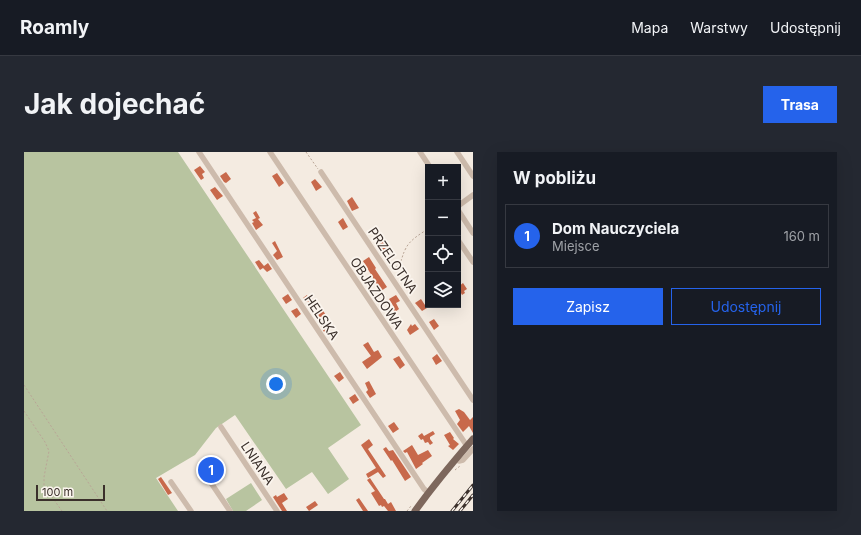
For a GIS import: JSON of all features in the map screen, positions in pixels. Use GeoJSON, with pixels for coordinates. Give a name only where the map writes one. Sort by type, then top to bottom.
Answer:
{"type":"FeatureCollection","features":[{"type":"Feature","properties":{"kind":"main road"},"geometry":{"type":"LineString","coordinates":[[438,481],[460,463],[471,447],[473,439]]}},
{"type":"Feature","properties":{"kind":"main road"},"geometry":{"type":"LineString","coordinates":[[415,511],[444,472],[471,447]]}},
{"type":"Feature","properties":{"kind":"street","name":"HELSKA"},"geometry":{"type":"LineString","coordinates":[[199,152],[424,490],[429,493]]}},
{"type":"Feature","properties":{"kind":"street","name":"OBJAZDOWA"},"geometry":{"type":"LineString","coordinates":[[270,152],[471,447]]}},
{"type":"Feature","properties":{"kind":"street"},"geometry":{"type":"LineString","coordinates":[[420,152],[428,164]]}},
{"type":"Feature","properties":{"kind":"street"},"geometry":{"type":"LineString","coordinates":[[457,152],[473,176]]}},
{"type":"Feature","properties":{"kind":"street","name":"PRZELOTNA"},"geometry":{"type":"LineString","coordinates":[[321,172],[473,400]]}},
{"type":"Feature","properties":{"kind":"street"},"geometry":{"type":"LineString","coordinates":[[461,204],[473,195]]}},
{"type":"Feature","properties":{"kind":"street"},"geometry":{"type":"LineString","coordinates":[[461,215],[473,233]]}},
{"type":"Feature","properties":{"kind":"street"},"geometry":{"type":"LineString","coordinates":[[461,244],[473,262]]}},
{"type":"Feature","properties":{"kind":"street","name":"LNIANA"},"geometry":{"type":"LineString","coordinates":[[221,427],[277,511]]}},
{"type":"Feature","properties":{"kind":"street"},"geometry":{"type":"LineString","coordinates":[[203,471],[230,511]]}},
{"type":"Feature","properties":{"kind":"street"},"geometry":{"type":"LineString","coordinates":[[171,482],[191,511]]}},
{"type":"Feature","properties":{"kind":"path"},"geometry":{"type":"LineString","coordinates":[[306,152],[321,172]]}},
{"type":"Feature","properties":{"kind":"path"},"geometry":{"type":"LineString","coordinates":[[389,274],[401,264],[406,248],[411,242],[425,232]]}},
{"type":"Feature","properties":{"kind":"path"},"geometry":{"type":"LineString","coordinates":[[24,385],[107,511]]}},
{"type":"Feature","properties":{"kind":"path"},"geometry":{"type":"LineString","coordinates":[[24,411],[45,442],[49,451],[44,477],[44,486],[62,511]]}},
{"type":"Feature","properties":{"kind":"path"},"geometry":{"type":"LineString","coordinates":[[454,471],[460,463]]}},
{"type":"Feature","properties":{"kind":"green space"},"geometry":{"type":"Polygon","coordinates":[[[24,152],[178,152],[361,425],[328,448],[349,479],[328,494],[312,472],[286,489],[235,415],[216,428],[195,455],[156,478],[178,511],[24,511],[24,152]]]}},
{"type":"Feature","properties":{"kind":"green space"},"geometry":{"type":"Polygon","coordinates":[[[251,483],[262,500],[246,511],[233,511],[226,499],[251,483]]]}},
{"type":"Feature","properties":{"kind":"building"},"geometry":{"type":"Polygon","coordinates":[[[200,166],[205,172],[202,174],[204,178],[201,180],[194,170],[200,166]]]}},
{"type":"Feature","properties":{"kind":"building"},"geometry":{"type":"Polygon","coordinates":[[[226,172],[231,179],[226,183],[220,176],[226,172]]]}},
{"type":"Feature","properties":{"kind":"building"},"geometry":{"type":"Polygon","coordinates":[[[277,173],[284,183],[279,187],[272,176],[277,173]]]}},
{"type":"Feature","properties":{"kind":"building"},"geometry":{"type":"Polygon","coordinates":[[[315,179],[322,187],[316,191],[311,182],[315,179]]]}},
{"type":"Feature","properties":{"kind":"building"},"geometry":{"type":"Polygon","coordinates":[[[215,187],[223,196],[217,200],[210,190],[215,187]]]}},
{"type":"Feature","properties":{"kind":"building"},"geometry":{"type":"Polygon","coordinates":[[[352,197],[359,208],[352,211],[347,201],[352,197]]]}},
{"type":"Feature","properties":{"kind":"building"},"geometry":{"type":"Polygon","coordinates":[[[256,211],[260,218],[258,219],[263,225],[256,230],[252,220],[256,218],[253,213],[256,211]]]}},
{"type":"Feature","properties":{"kind":"building"},"geometry":{"type":"Polygon","coordinates":[[[343,218],[348,227],[343,230],[338,222],[343,218]]]}},
{"type":"Feature","properties":{"kind":"building"},"geometry":{"type":"Polygon","coordinates":[[[275,241],[283,257],[277,260],[273,255],[277,251],[272,243],[275,241]]]}},
{"type":"Feature","properties":{"kind":"building"},"geometry":{"type":"Polygon","coordinates":[[[384,241],[391,253],[384,257],[377,246],[384,241]]]}},
{"type":"Feature","properties":{"kind":"building"},"geometry":{"type":"Polygon","coordinates":[[[369,257],[387,287],[381,291],[363,261],[369,257]]]}},
{"type":"Feature","properties":{"kind":"building"},"geometry":{"type":"Polygon","coordinates":[[[259,260],[264,266],[268,263],[272,269],[267,272],[263,268],[260,270],[255,262],[259,260]]]}},
{"type":"Feature","properties":{"kind":"building"},"geometry":{"type":"Polygon","coordinates":[[[463,283],[467,289],[462,295],[461,293],[461,285],[463,283]]]}},
{"type":"Feature","properties":{"kind":"building"},"geometry":{"type":"Polygon","coordinates":[[[288,294],[292,300],[286,304],[282,298],[288,294]]]}},
{"type":"Feature","properties":{"kind":"building"},"geometry":{"type":"Polygon","coordinates":[[[307,295],[314,301],[310,304],[303,298],[307,295]]]}},
{"type":"Feature","properties":{"kind":"building"},"geometry":{"type":"Polygon","coordinates":[[[396,295],[400,301],[396,303],[399,309],[395,312],[392,309],[394,307],[389,299],[396,295]]]}},
{"type":"Feature","properties":{"kind":"building"},"geometry":{"type":"Polygon","coordinates":[[[421,299],[425,305],[425,308],[427,308],[422,311],[415,303],[421,299]]]}},
{"type":"Feature","properties":{"kind":"building"},"geometry":{"type":"Polygon","coordinates":[[[297,308],[301,314],[296,318],[291,311],[297,308]]]}},
{"type":"Feature","properties":{"kind":"building"},"geometry":{"type":"Polygon","coordinates":[[[322,309],[333,326],[324,332],[321,326],[324,325],[317,313],[322,309]]]}},
{"type":"Feature","properties":{"kind":"building"},"geometry":{"type":"Polygon","coordinates":[[[434,319],[439,326],[434,330],[429,322],[434,319]]]}},
{"type":"Feature","properties":{"kind":"building"},"geometry":{"type":"Polygon","coordinates":[[[411,324],[412,326],[415,324],[419,329],[410,335],[407,330],[411,324]]]}},
{"type":"Feature","properties":{"kind":"building"},"geometry":{"type":"Polygon","coordinates":[[[368,342],[374,352],[378,350],[382,357],[367,369],[362,362],[371,356],[363,345],[368,342]]]}},
{"type":"Feature","properties":{"kind":"building"},"geometry":{"type":"Polygon","coordinates":[[[437,354],[442,361],[436,365],[432,358],[437,354]]]}},
{"type":"Feature","properties":{"kind":"building"},"geometry":{"type":"Polygon","coordinates":[[[399,356],[405,365],[400,369],[393,359],[399,356]]]}},
{"type":"Feature","properties":{"kind":"building"},"geometry":{"type":"Polygon","coordinates":[[[340,372],[344,378],[339,382],[334,376],[340,372]]]}},
{"type":"Feature","properties":{"kind":"building"},"geometry":{"type":"Polygon","coordinates":[[[369,381],[376,394],[370,398],[366,392],[368,390],[365,383],[369,381]]]}},
{"type":"Feature","properties":{"kind":"building"},"geometry":{"type":"Polygon","coordinates":[[[355,394],[359,400],[353,404],[349,398],[355,394]]]}},
{"type":"Feature","properties":{"kind":"building"},"geometry":{"type":"Polygon","coordinates":[[[459,409],[464,412],[470,420],[473,417],[473,433],[469,426],[463,432],[457,424],[460,420],[455,411],[459,409]]]}},
{"type":"Feature","properties":{"kind":"building"},"geometry":{"type":"Polygon","coordinates":[[[394,422],[399,429],[393,433],[388,426],[394,422]]]}},
{"type":"Feature","properties":{"kind":"building"},"geometry":{"type":"Polygon","coordinates":[[[433,431],[435,434],[430,437],[433,443],[430,445],[428,442],[425,443],[423,439],[421,440],[418,436],[422,433],[424,436],[433,431]]]}},
{"type":"Feature","properties":{"kind":"building"},"geometry":{"type":"Polygon","coordinates":[[[450,432],[454,438],[453,439],[459,444],[453,450],[448,446],[450,445],[444,435],[450,432]]]}},
{"type":"Feature","properties":{"kind":"building"},"geometry":{"type":"Polygon","coordinates":[[[369,439],[373,445],[368,449],[386,476],[383,478],[378,472],[368,478],[366,474],[376,468],[361,445],[369,439]]]}},
{"type":"Feature","properties":{"kind":"building"},"geometry":{"type":"Polygon","coordinates":[[[412,445],[418,455],[428,450],[432,456],[416,469],[407,452],[405,453],[403,451],[412,445]]]}},
{"type":"Feature","properties":{"kind":"building"},"geometry":{"type":"Polygon","coordinates":[[[386,447],[389,451],[393,450],[411,477],[405,481],[383,449],[386,447]]]}},
{"type":"Feature","properties":{"kind":"building"},"geometry":{"type":"Polygon","coordinates":[[[213,464],[218,470],[211,475],[206,468],[213,464]]]}},
{"type":"Feature","properties":{"kind":"building"},"geometry":{"type":"Polygon","coordinates":[[[161,477],[172,493],[168,495],[158,479],[161,477]]]}},
{"type":"Feature","properties":{"kind":"building"},"geometry":{"type":"Polygon","coordinates":[[[370,478],[384,499],[388,504],[391,502],[396,511],[388,511],[384,506],[379,506],[371,493],[375,491],[367,480],[370,478]]]}},
{"type":"Feature","properties":{"kind":"building"},"geometry":{"type":"Polygon","coordinates":[[[284,493],[288,499],[282,503],[287,511],[282,511],[273,497],[276,495],[277,497],[284,493]]]}},
{"type":"Feature","properties":{"kind":"building"},"geometry":{"type":"Polygon","coordinates":[[[359,498],[368,511],[363,511],[356,500],[359,498]]]}},
{"type":"Feature","properties":{"kind":"building"},"geometry":{"type":"Polygon","coordinates":[[[315,501],[318,505],[309,511],[306,507],[315,501]]]}},
{"type":"Feature","properties":{"kind":"railway"},"geometry":{"type":"LineString","coordinates":[[452,511],[473,485]]}},
{"type":"Feature","properties":{"kind":"railway"},"geometry":{"type":"LineString","coordinates":[[460,511],[473,495]]}},
{"type":"Feature","properties":{"kind":"place","name":"Dom Nauczyciela"},"geometry":{"type":"Point","coordinates":[211,470]}}]}
